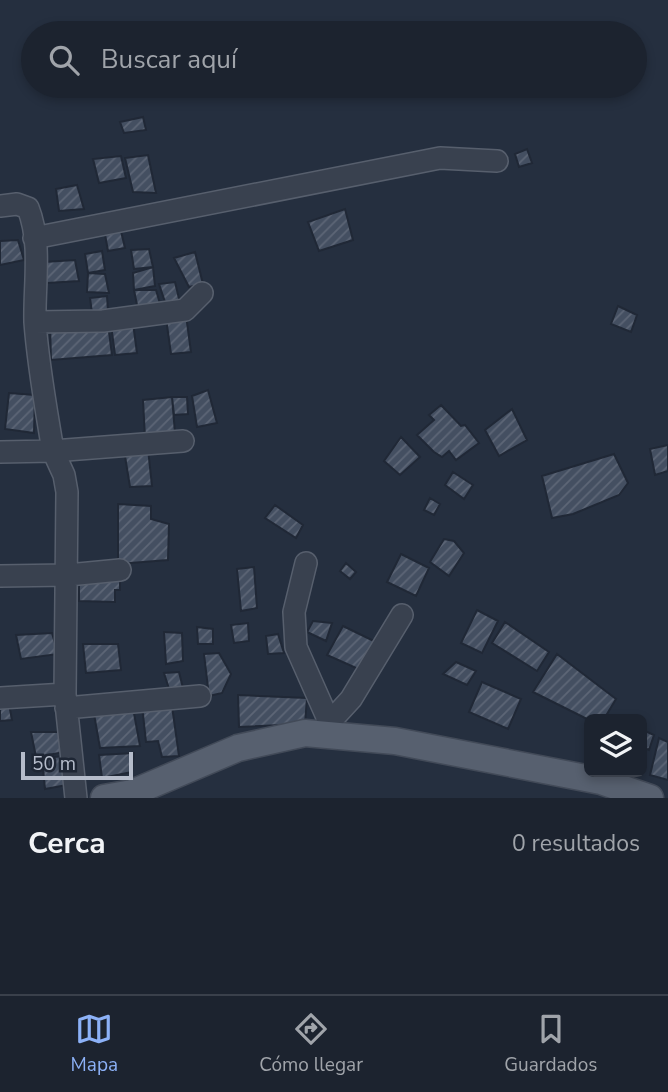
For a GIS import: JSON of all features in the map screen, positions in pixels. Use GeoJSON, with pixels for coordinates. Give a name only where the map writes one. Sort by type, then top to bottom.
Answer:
{"type":"FeatureCollection","features":[{"type":"Feature","properties":{"kind":"main road"},"geometry":{"type":"LineString","coordinates":[[104,798],[132,793],[256,742],[332,729],[601,781],[650,798]]}},
{"type":"Feature","properties":{"kind":"street"},"geometry":{"type":"LineString","coordinates":[[34,238],[440,159],[497,161]]}},
{"type":"Feature","properties":{"kind":"street"},"geometry":{"type":"LineString","coordinates":[[0,206],[17,204],[28,208],[32,218],[36,322],[52,451],[64,475],[67,492],[65,701],[76,798]]}},
{"type":"Feature","properties":{"kind":"street"},"geometry":{"type":"LineString","coordinates":[[36,322],[103,321],[185,310],[202,293]]}},
{"type":"Feature","properties":{"kind":"street"},"geometry":{"type":"LineString","coordinates":[[0,452],[52,451],[183,441]]}},
{"type":"Feature","properties":{"kind":"street"},"geometry":{"type":"LineString","coordinates":[[306,564],[294,612],[296,647],[332,729]]}},
{"type":"Feature","properties":{"kind":"street"},"geometry":{"type":"LineString","coordinates":[[0,576],[68,575],[120,570]]}},
{"type":"Feature","properties":{"kind":"street"},"geometry":{"type":"LineString","coordinates":[[332,729],[402,615]]}},
{"type":"Feature","properties":{"kind":"street"},"geometry":{"type":"LineString","coordinates":[[0,698],[65,701],[200,696]]}},
{"type":"Feature","properties":{"kind":"building"},"geometry":{"type":"Polygon","coordinates":[[[143,117],[146,130],[124,133],[120,122],[143,117]]]}},
{"type":"Feature","properties":{"kind":"building"},"geometry":{"type":"Polygon","coordinates":[[[527,149],[532,163],[519,167],[515,154],[527,149]]]}},
{"type":"Feature","properties":{"kind":"building"},"geometry":{"type":"Polygon","coordinates":[[[148,155],[156,193],[133,192],[125,158],[148,155]]]}},
{"type":"Feature","properties":{"kind":"building"},"geometry":{"type":"Polygon","coordinates":[[[121,156],[126,178],[99,183],[93,159],[121,156]]]}},
{"type":"Feature","properties":{"kind":"building"},"geometry":{"type":"Polygon","coordinates":[[[77,185],[84,209],[59,211],[56,189],[77,185]]]}},
{"type":"Feature","properties":{"kind":"building"},"geometry":{"type":"Polygon","coordinates":[[[345,209],[353,240],[319,251],[308,222],[345,209]]]}},
{"type":"Feature","properties":{"kind":"building"},"geometry":{"type":"Polygon","coordinates":[[[120,227],[125,248],[108,251],[104,229],[120,227]]]}},
{"type":"Feature","properties":{"kind":"building"},"geometry":{"type":"Polygon","coordinates":[[[18,240],[24,260],[0,265],[0,241],[18,240]]]}},
{"type":"Feature","properties":{"kind":"building"},"geometry":{"type":"Polygon","coordinates":[[[149,249],[153,267],[134,269],[131,250],[149,249]]]}},
{"type":"Feature","properties":{"kind":"building"},"geometry":{"type":"Polygon","coordinates":[[[102,251],[105,270],[88,273],[85,254],[102,251]]]}},
{"type":"Feature","properties":{"kind":"building"},"geometry":{"type":"Polygon","coordinates":[[[195,252],[203,284],[189,287],[174,258],[195,252]]]}},
{"type":"Feature","properties":{"kind":"building"},"geometry":{"type":"Polygon","coordinates":[[[75,260],[79,281],[47,283],[44,262],[75,260]]]}},
{"type":"Feature","properties":{"kind":"building"},"geometry":{"type":"Polygon","coordinates":[[[153,267],[155,286],[134,290],[133,273],[153,267]]]}},
{"type":"Feature","properties":{"kind":"building"},"geometry":{"type":"Polygon","coordinates":[[[88,273],[105,274],[109,293],[87,292],[88,273]]]}},
{"type":"Feature","properties":{"kind":"building"},"geometry":{"type":"Polygon","coordinates":[[[175,282],[181,307],[167,308],[159,284],[175,282]]]}},
{"type":"Feature","properties":{"kind":"building"},"geometry":{"type":"Polygon","coordinates":[[[134,290],[156,290],[161,307],[138,310],[134,290]]]}},
{"type":"Feature","properties":{"kind":"building"},"geometry":{"type":"Polygon","coordinates":[[[107,296],[108,311],[92,313],[90,298],[107,296]]]}},
{"type":"Feature","properties":{"kind":"building"},"geometry":{"type":"Polygon","coordinates":[[[618,306],[637,315],[631,332],[611,324],[618,306]]]}},
{"type":"Feature","properties":{"kind":"building"},"geometry":{"type":"Polygon","coordinates":[[[186,315],[191,352],[171,354],[166,318],[186,315]]]}},
{"type":"Feature","properties":{"kind":"building"},"geometry":{"type":"Polygon","coordinates":[[[133,323],[137,353],[115,355],[111,325],[133,323]]]}},
{"type":"Feature","properties":{"kind":"building"},"geometry":{"type":"Polygon","coordinates":[[[108,324],[112,355],[51,360],[50,325],[108,324]]]}},
{"type":"Feature","properties":{"kind":"building"},"geometry":{"type":"Polygon","coordinates":[[[208,390],[217,423],[197,427],[192,396],[208,390]]]}},
{"type":"Feature","properties":{"kind":"building"},"geometry":{"type":"Polygon","coordinates":[[[9,393],[35,395],[34,433],[5,429],[9,393]]]}},
{"type":"Feature","properties":{"kind":"building"},"geometry":{"type":"Polygon","coordinates":[[[172,397],[175,433],[145,438],[143,400],[172,397]]]}},
{"type":"Feature","properties":{"kind":"building"},"geometry":{"type":"Polygon","coordinates":[[[172,397],[187,397],[188,414],[174,415],[172,397]]]}},
{"type":"Feature","properties":{"kind":"building"},"geometry":{"type":"Polygon","coordinates":[[[441,405],[461,426],[465,425],[479,443],[456,460],[449,451],[442,457],[434,452],[417,435],[434,420],[429,415],[441,405]]]}},
{"type":"Feature","properties":{"kind":"building"},"geometry":{"type":"Polygon","coordinates":[[[512,409],[527,440],[499,456],[485,430],[512,409]]]}},
{"type":"Feature","properties":{"kind":"building"},"geometry":{"type":"Polygon","coordinates":[[[401,437],[420,457],[400,475],[384,461],[401,437]]]}},
{"type":"Feature","properties":{"kind":"building"},"geometry":{"type":"Polygon","coordinates":[[[668,445],[668,471],[655,475],[650,449],[668,445]]]}},
{"type":"Feature","properties":{"kind":"building"},"geometry":{"type":"Polygon","coordinates":[[[148,449],[152,486],[130,487],[124,450],[148,449]]]}},
{"type":"Feature","properties":{"kind":"building"},"geometry":{"type":"Polygon","coordinates":[[[614,454],[628,483],[619,495],[573,514],[552,518],[542,476],[614,454]]]}},
{"type":"Feature","properties":{"kind":"building"},"geometry":{"type":"Polygon","coordinates":[[[453,472],[473,485],[464,499],[445,485],[453,472]]]}},
{"type":"Feature","properties":{"kind":"building"},"geometry":{"type":"Polygon","coordinates":[[[430,498],[440,504],[434,515],[424,510],[430,498]]]}},
{"type":"Feature","properties":{"kind":"building"},"geometry":{"type":"Polygon","coordinates":[[[118,504],[151,506],[151,519],[169,524],[168,560],[118,564],[118,504]]]}},
{"type":"Feature","properties":{"kind":"building"},"geometry":{"type":"Polygon","coordinates":[[[275,505],[303,525],[296,538],[265,518],[275,505]]]}},
{"type":"Feature","properties":{"kind":"building"},"geometry":{"type":"Polygon","coordinates":[[[444,539],[454,541],[464,553],[449,576],[430,562],[444,539]]]}},
{"type":"Feature","properties":{"kind":"building"},"geometry":{"type":"Polygon","coordinates":[[[401,554],[429,568],[416,596],[387,582],[401,554]]]}},
{"type":"Feature","properties":{"kind":"building"},"geometry":{"type":"Polygon","coordinates":[[[346,563],[356,572],[350,579],[340,571],[346,563]]]}},
{"type":"Feature","properties":{"kind":"building"},"geometry":{"type":"Polygon","coordinates":[[[254,567],[257,608],[241,611],[237,569],[254,567]]]}},
{"type":"Feature","properties":{"kind":"building"},"geometry":{"type":"Polygon","coordinates":[[[79,577],[120,577],[120,590],[115,590],[115,602],[79,601],[79,577]]]}},
{"type":"Feature","properties":{"kind":"building"},"geometry":{"type":"Polygon","coordinates":[[[477,610],[498,621],[482,653],[461,643],[477,610]]]}},
{"type":"Feature","properties":{"kind":"building"},"geometry":{"type":"Polygon","coordinates":[[[313,621],[332,623],[326,641],[307,632],[313,621]]]}},
{"type":"Feature","properties":{"kind":"building"},"geometry":{"type":"Polygon","coordinates":[[[505,622],[549,652],[537,671],[492,643],[505,622]]]}},
{"type":"Feature","properties":{"kind":"building"},"geometry":{"type":"Polygon","coordinates":[[[248,623],[249,641],[234,643],[231,625],[248,623]]]}},
{"type":"Feature","properties":{"kind":"building"},"geometry":{"type":"Polygon","coordinates":[[[343,626],[380,644],[365,672],[327,655],[343,626]]]}},
{"type":"Feature","properties":{"kind":"building"},"geometry":{"type":"Polygon","coordinates":[[[197,627],[213,629],[213,644],[198,644],[197,627]]]}},
{"type":"Feature","properties":{"kind":"building"},"geometry":{"type":"Polygon","coordinates":[[[164,632],[182,633],[183,661],[166,664],[164,632]]]}},
{"type":"Feature","properties":{"kind":"building"},"geometry":{"type":"Polygon","coordinates":[[[52,633],[58,654],[21,659],[16,635],[52,633]]]}},
{"type":"Feature","properties":{"kind":"building"},"geometry":{"type":"Polygon","coordinates":[[[278,634],[284,653],[268,654],[266,636],[278,634]]]}},
{"type":"Feature","properties":{"kind":"building"},"geometry":{"type":"Polygon","coordinates":[[[83,644],[118,644],[121,670],[86,673],[83,644]]]}},
{"type":"Feature","properties":{"kind":"building"},"geometry":{"type":"Polygon","coordinates":[[[219,653],[231,674],[222,693],[209,696],[204,654],[219,653]]]}},
{"type":"Feature","properties":{"kind":"building"},"geometry":{"type":"Polygon","coordinates":[[[557,654],[616,699],[607,714],[584,714],[584,718],[533,692],[557,654]]]}},
{"type":"Feature","properties":{"kind":"building"},"geometry":{"type":"Polygon","coordinates":[[[456,662],[476,671],[467,685],[443,674],[456,662]]]}},
{"type":"Feature","properties":{"kind":"building"},"geometry":{"type":"Polygon","coordinates":[[[179,672],[183,688],[170,692],[164,673],[179,672]]]}},
{"type":"Feature","properties":{"kind":"building"},"geometry":{"type":"Polygon","coordinates":[[[482,682],[521,699],[508,729],[469,712],[482,682]]]}},
{"type":"Feature","properties":{"kind":"building"},"geometry":{"type":"Polygon","coordinates":[[[238,695],[307,698],[305,724],[239,727],[238,695]]]}},
{"type":"Feature","properties":{"kind":"building"},"geometry":{"type":"Polygon","coordinates":[[[9,704],[12,720],[0,721],[0,705],[9,704]]]}},
{"type":"Feature","properties":{"kind":"building"},"geometry":{"type":"Polygon","coordinates":[[[142,705],[172,706],[179,756],[162,757],[158,741],[146,742],[142,705]]]}},
{"type":"Feature","properties":{"kind":"building"},"geometry":{"type":"Polygon","coordinates":[[[133,708],[140,746],[100,748],[94,714],[133,708]]]}},
{"type":"Feature","properties":{"kind":"building"},"geometry":{"type":"Polygon","coordinates":[[[31,732],[63,732],[65,752],[36,757],[31,732]]]}},
{"type":"Feature","properties":{"kind":"building"},"geometry":{"type":"Polygon","coordinates":[[[647,732],[654,735],[649,750],[647,749],[647,732]]]}},
{"type":"Feature","properties":{"kind":"building"},"geometry":{"type":"Polygon","coordinates":[[[659,738],[668,742],[668,780],[650,775],[659,738]]]}},
{"type":"Feature","properties":{"kind":"building"},"geometry":{"type":"Polygon","coordinates":[[[134,753],[132,772],[102,778],[99,755],[134,753]]]}},
{"type":"Feature","properties":{"kind":"building"},"geometry":{"type":"Polygon","coordinates":[[[65,756],[67,785],[45,789],[42,758],[65,756]]]}}]}
